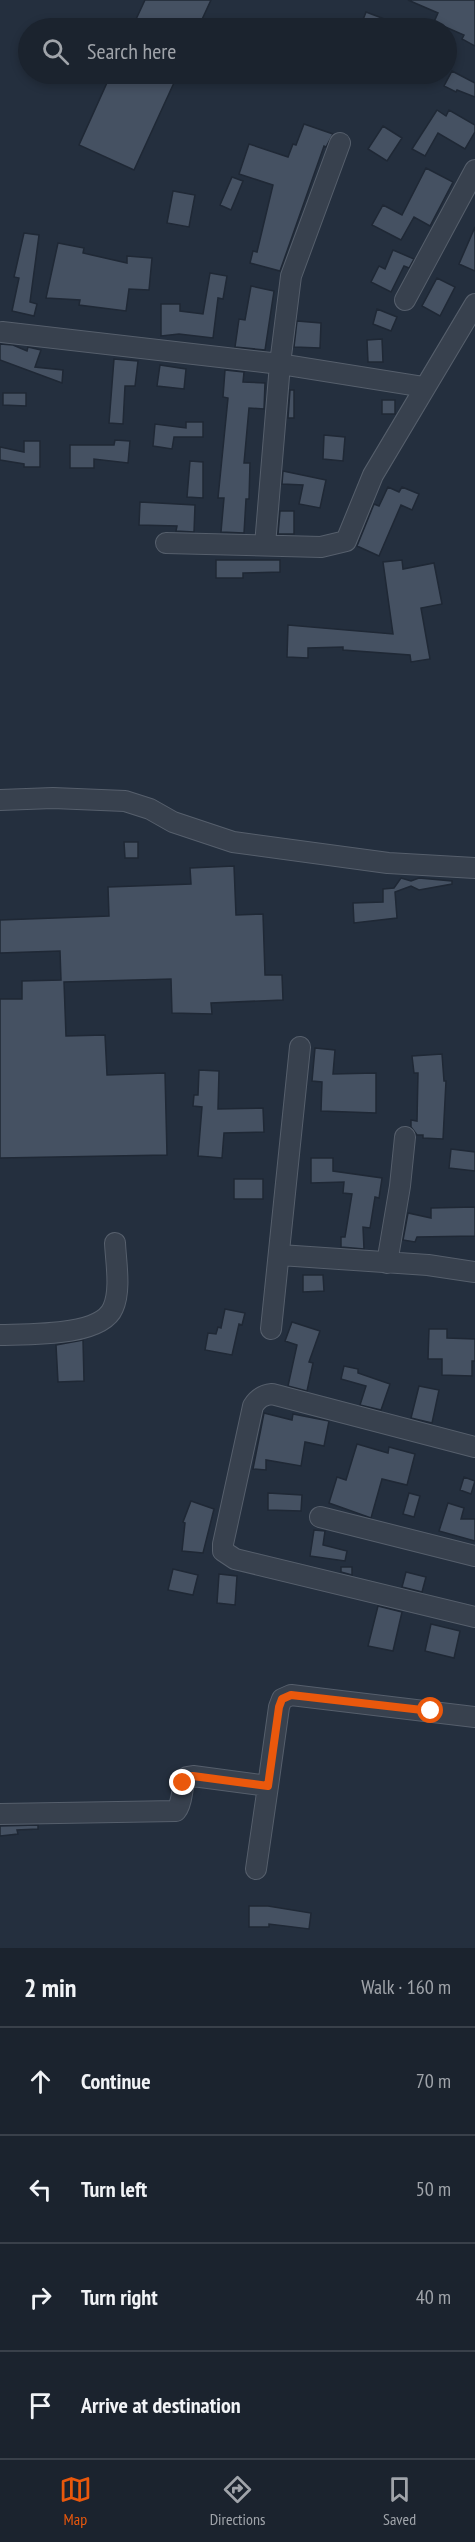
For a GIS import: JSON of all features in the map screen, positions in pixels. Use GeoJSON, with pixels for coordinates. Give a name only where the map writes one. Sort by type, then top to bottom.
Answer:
{"type":"FeatureCollection","features":[{"type":"Feature","properties":{"kind":"street"},"geometry":{"type":"LineString","coordinates":[[264,545],[280,364],[291,276],[340,143]]}},
{"type":"Feature","properties":{"kind":"street"},"geometry":{"type":"LineString","coordinates":[[405,300],[475,170]]}},
{"type":"Feature","properties":{"kind":"street"},"geometry":{"type":"LineString","coordinates":[[166,543],[321,547],[345,541],[373,475],[475,304]]}},
{"type":"Feature","properties":{"kind":"street"},"geometry":{"type":"LineString","coordinates":[[3,332],[280,364],[424,387]]}},
{"type":"Feature","properties":{"kind":"street"},"geometry":{"type":"LineString","coordinates":[[0,800],[53,798],[125,801],[150,809],[173,822],[232,842],[388,863],[475,868]]}},
{"type":"Feature","properties":{"kind":"street"},"geometry":{"type":"LineString","coordinates":[[272,1329],[300,1047]]}},
{"type":"Feature","properties":{"kind":"street"},"geometry":{"type":"LineString","coordinates":[[387,1263],[400,1186],[405,1137]]}},
{"type":"Feature","properties":{"kind":"street"},"geometry":{"type":"LineString","coordinates":[[0,1335],[51,1333],[94,1325],[104,1319],[113,1308],[117,1284],[114,1244]]}},
{"type":"Feature","properties":{"kind":"street"},"geometry":{"type":"LineString","coordinates":[[280,1255],[428,1265],[475,1272]]}},
{"type":"Feature","properties":{"kind":"street"},"geometry":{"type":"LineString","coordinates":[[475,1447],[272,1394],[266,1395],[258,1399],[253,1406],[223,1551],[235,1559],[475,1617]]}},
{"type":"Feature","properties":{"kind":"street"},"geometry":{"type":"LineString","coordinates":[[320,1517],[475,1556]]}},
{"type":"Feature","properties":{"kind":"street"},"geometry":{"type":"LineString","coordinates":[[256,1869],[282,1699],[291,1695],[475,1717]]}},
{"type":"Feature","properties":{"kind":"street"},"geometry":{"type":"LineString","coordinates":[[0,1814],[176,1811],[180,1806],[183,1783],[187,1777],[193,1776],[268,1786]]}},
{"type":"Feature","properties":{"kind":"building"},"geometry":{"type":"Polygon","coordinates":[[[145,0],[211,0],[203,18],[137,18],[145,0]]]}},
{"type":"Feature","properties":{"kind":"building"},"geometry":{"type":"Polygon","coordinates":[[[408,0],[475,0],[475,46],[462,39],[464,35],[457,32],[457,18],[436,18],[438,13],[408,0]]]}},
{"type":"Feature","properties":{"kind":"building"},"geometry":{"type":"Polygon","coordinates":[[[366,12],[382,18],[364,18],[366,12]]]}},
{"type":"Feature","properties":{"kind":"building"},"geometry":{"type":"Polygon","coordinates":[[[457,74],[475,83],[475,97],[457,90],[456,92],[444,86],[445,84],[457,84],[457,74]]]}},
{"type":"Feature","properties":{"kind":"building"},"geometry":{"type":"Polygon","coordinates":[[[106,84],[173,84],[134,170],[79,145],[106,84]]]}},
{"type":"Feature","properties":{"kind":"building"},"geometry":{"type":"Polygon","coordinates":[[[437,110],[446,116],[449,110],[475,125],[475,132],[465,149],[438,133],[425,156],[412,149],[437,110]]]}},
{"type":"Feature","properties":{"kind":"building"},"geometry":{"type":"Polygon","coordinates":[[[304,124],[333,134],[326,147],[324,146],[280,271],[250,263],[253,251],[257,252],[273,185],[239,174],[249,144],[288,157],[293,144],[296,145],[304,124]]]}},
{"type":"Feature","properties":{"kind":"building"},"geometry":{"type":"Polygon","coordinates":[[[383,126],[402,138],[387,161],[368,149],[383,126]]]}},
{"type":"Feature","properties":{"kind":"building"},"geometry":{"type":"Polygon","coordinates":[[[426,168],[453,182],[430,226],[414,217],[401,240],[372,225],[383,205],[402,215],[426,168]]]}},
{"type":"Feature","properties":{"kind":"building"},"geometry":{"type":"Polygon","coordinates":[[[232,177],[243,181],[231,210],[220,205],[232,177]]]}},
{"type":"Feature","properties":{"kind":"building"},"geometry":{"type":"Polygon","coordinates":[[[173,191],[195,195],[189,227],[167,223],[173,191]]]}},
{"type":"Feature","properties":{"kind":"building"},"geometry":{"type":"Polygon","coordinates":[[[475,227],[475,271],[459,264],[475,227]]]}},
{"type":"Feature","properties":{"kind":"building"},"geometry":{"type":"Polygon","coordinates":[[[24,233],[39,235],[30,302],[37,304],[34,316],[12,311],[19,278],[14,277],[24,233]]]}},
{"type":"Feature","properties":{"kind":"building"},"geometry":{"type":"Polygon","coordinates":[[[58,243],[84,248],[83,253],[127,263],[127,256],[152,258],[149,290],[129,289],[126,311],[79,305],[80,300],[46,298],[58,243]]]}},
{"type":"Feature","properties":{"kind":"building"},"geometry":{"type":"Polygon","coordinates":[[[393,250],[414,259],[409,268],[404,266],[391,292],[371,282],[379,266],[385,269],[393,250]]]}},
{"type":"Feature","properties":{"kind":"building"},"geometry":{"type":"Polygon","coordinates":[[[210,273],[227,276],[223,299],[218,298],[213,338],[179,334],[161,336],[161,304],[180,304],[180,311],[203,314],[210,273]]]}},
{"type":"Feature","properties":{"kind":"building"},"geometry":{"type":"Polygon","coordinates":[[[437,278],[455,287],[440,316],[422,306],[437,278]]]}},
{"type":"Feature","properties":{"kind":"building"},"geometry":{"type":"Polygon","coordinates":[[[251,286],[274,291],[265,350],[235,347],[239,319],[245,320],[251,286]]]}},
{"type":"Feature","properties":{"kind":"building"},"geometry":{"type":"Polygon","coordinates":[[[377,309],[397,317],[391,331],[373,324],[377,309]]]}},
{"type":"Feature","properties":{"kind":"building"},"geometry":{"type":"Polygon","coordinates":[[[297,321],[321,323],[320,348],[294,347],[297,321]]]}},
{"type":"Feature","properties":{"kind":"building"},"geometry":{"type":"Polygon","coordinates":[[[382,339],[383,362],[368,362],[367,340],[382,339]]]}},
{"type":"Feature","properties":{"kind":"building"},"geometry":{"type":"Polygon","coordinates":[[[0,344],[13,345],[27,351],[28,347],[41,350],[35,367],[63,370],[62,383],[0,360],[0,344]]]}},
{"type":"Feature","properties":{"kind":"building"},"geometry":{"type":"Polygon","coordinates":[[[114,359],[138,361],[135,386],[125,386],[123,424],[109,423],[114,359]]]}},
{"type":"Feature","properties":{"kind":"building"},"geometry":{"type":"Polygon","coordinates":[[[160,365],[186,369],[184,389],[157,386],[160,365]]]}},
{"type":"Feature","properties":{"kind":"building"},"geometry":{"type":"Polygon","coordinates":[[[225,370],[244,372],[243,382],[265,383],[264,409],[249,408],[244,463],[250,463],[249,499],[246,499],[244,533],[221,532],[224,498],[218,498],[228,398],[223,397],[225,370]]]}},
{"type":"Feature","properties":{"kind":"building"},"geometry":{"type":"Polygon","coordinates":[[[290,390],[294,390],[294,418],[288,418],[290,390]]]}},
{"type":"Feature","properties":{"kind":"building"},"geometry":{"type":"Polygon","coordinates":[[[3,393],[26,393],[26,406],[3,405],[3,393]]]}},
{"type":"Feature","properties":{"kind":"building"},"geometry":{"type":"Polygon","coordinates":[[[382,400],[395,400],[395,414],[382,414],[382,400]]]}},
{"type":"Feature","properties":{"kind":"building"},"geometry":{"type":"Polygon","coordinates":[[[186,422],[203,422],[203,437],[174,437],[172,449],[153,446],[155,424],[186,428],[186,422]]]}},
{"type":"Feature","properties":{"kind":"building"},"geometry":{"type":"Polygon","coordinates":[[[324,435],[345,437],[343,461],[323,459],[324,435]]]}},
{"type":"Feature","properties":{"kind":"building"},"geometry":{"type":"Polygon","coordinates":[[[115,440],[130,441],[128,463],[94,459],[94,468],[70,468],[70,445],[114,445],[115,440]]]}},
{"type":"Feature","properties":{"kind":"building"},"geometry":{"type":"Polygon","coordinates":[[[24,441],[40,441],[40,467],[24,467],[24,464],[0,460],[0,447],[24,452],[24,441]]]}},
{"type":"Feature","properties":{"kind":"building"},"geometry":{"type":"Polygon","coordinates":[[[190,461],[203,462],[203,498],[187,497],[190,461]]]}},
{"type":"Feature","properties":{"kind":"building"},"geometry":{"type":"Polygon","coordinates":[[[283,471],[326,480],[320,508],[299,504],[303,485],[282,484],[283,471]]]}},
{"type":"Feature","properties":{"kind":"building"},"geometry":{"type":"Polygon","coordinates":[[[388,487],[399,492],[402,487],[419,494],[412,510],[401,505],[379,556],[357,546],[374,504],[379,506],[388,487]]]}},
{"type":"Feature","properties":{"kind":"building"},"geometry":{"type":"Polygon","coordinates":[[[140,502],[195,505],[194,532],[176,531],[177,526],[139,525],[140,502]]]}},
{"type":"Feature","properties":{"kind":"building"},"geometry":{"type":"Polygon","coordinates":[[[280,511],[294,511],[294,534],[278,534],[280,511]]]}},
{"type":"Feature","properties":{"kind":"building"},"geometry":{"type":"Polygon","coordinates":[[[216,560],[280,560],[280,572],[243,573],[243,578],[216,578],[216,560]]]}},
{"type":"Feature","properties":{"kind":"building"},"geometry":{"type":"Polygon","coordinates":[[[402,560],[403,569],[434,563],[442,604],[421,608],[430,659],[411,662],[410,655],[343,650],[343,647],[308,648],[308,658],[287,657],[288,625],[393,634],[383,562],[402,560]]]}},
{"type":"Feature","properties":{"kind":"building"},"geometry":{"type":"Polygon","coordinates":[[[124,842],[138,842],[138,858],[125,858],[124,842]]]}},
{"type":"Feature","properties":{"kind":"building"},"geometry":{"type":"Polygon","coordinates":[[[234,866],[236,915],[263,914],[265,975],[282,975],[283,1000],[211,1003],[212,1014],[172,1013],[171,979],[64,982],[66,1036],[105,1035],[107,1075],[165,1073],[167,1155],[0,1158],[0,999],[22,999],[22,981],[61,980],[60,951],[0,953],[0,920],[109,916],[108,887],[191,884],[190,868],[234,866]]]}},
{"type":"Feature","properties":{"kind":"building"},"geometry":{"type":"Polygon","coordinates":[[[401,878],[411,881],[419,878],[452,881],[452,884],[419,890],[411,886],[395,892],[397,918],[354,923],[353,903],[383,902],[383,889],[394,888],[401,878]]]}},
{"type":"Feature","properties":{"kind":"building"},"geometry":{"type":"Polygon","coordinates":[[[315,1048],[335,1050],[333,1074],[376,1073],[376,1113],[321,1111],[322,1082],[312,1081],[315,1048]]]}},
{"type":"Feature","properties":{"kind":"building"},"geometry":{"type":"Polygon","coordinates":[[[442,1054],[444,1081],[446,1081],[443,1139],[423,1138],[423,1135],[417,1135],[411,1127],[411,1120],[417,1121],[418,1073],[414,1073],[412,1056],[442,1054]]]}},
{"type":"Feature","properties":{"kind":"building"},"geometry":{"type":"Polygon","coordinates":[[[199,1070],[219,1071],[218,1109],[263,1108],[264,1132],[224,1133],[222,1158],[198,1156],[202,1107],[193,1106],[194,1095],[198,1095],[199,1070]]]}},
{"type":"Feature","properties":{"kind":"building"},"geometry":{"type":"Polygon","coordinates":[[[451,1149],[475,1152],[475,1171],[449,1168],[451,1149]]]}},
{"type":"Feature","properties":{"kind":"building"},"geometry":{"type":"Polygon","coordinates":[[[311,1158],[333,1158],[333,1171],[382,1178],[379,1198],[375,1197],[370,1228],[363,1227],[364,1249],[341,1247],[341,1237],[345,1237],[352,1194],[343,1193],[344,1182],[311,1183],[311,1158]]]}},
{"type":"Feature","properties":{"kind":"building"},"geometry":{"type":"Polygon","coordinates":[[[234,1179],[263,1179],[263,1199],[234,1199],[234,1179]]]}},
{"type":"Feature","properties":{"kind":"building"},"geometry":{"type":"Polygon","coordinates":[[[475,1207],[475,1236],[417,1237],[415,1242],[403,1240],[408,1213],[431,1218],[431,1208],[475,1207]]]}},
{"type":"Feature","properties":{"kind":"building"},"geometry":{"type":"Polygon","coordinates":[[[303,1275],[323,1275],[324,1291],[303,1292],[303,1275]]]}},
{"type":"Feature","properties":{"kind":"building"},"geometry":{"type":"Polygon","coordinates":[[[225,1309],[245,1313],[242,1325],[239,1324],[232,1355],[205,1350],[208,1333],[216,1334],[218,1327],[221,1328],[225,1309]]]}},
{"type":"Feature","properties":{"kind":"building"},"geometry":{"type":"Polygon","coordinates":[[[292,1322],[320,1331],[309,1362],[313,1363],[307,1391],[288,1386],[297,1345],[285,1341],[292,1322]]]}},
{"type":"Feature","properties":{"kind":"building"},"geometry":{"type":"Polygon","coordinates":[[[429,1329],[447,1329],[447,1338],[475,1339],[472,1376],[442,1375],[442,1359],[428,1359],[429,1329]]]}},
{"type":"Feature","properties":{"kind":"building"},"geometry":{"type":"Polygon","coordinates":[[[83,1340],[84,1381],[58,1382],[56,1345],[83,1340]]]}},
{"type":"Feature","properties":{"kind":"building"},"geometry":{"type":"Polygon","coordinates":[[[344,1366],[358,1369],[358,1373],[390,1384],[381,1410],[360,1405],[366,1386],[341,1379],[344,1366]]]}},
{"type":"Feature","properties":{"kind":"building"},"geometry":{"type":"Polygon","coordinates":[[[419,1386],[439,1390],[432,1423],[411,1418],[419,1386]]]}},
{"type":"Feature","properties":{"kind":"building"},"geometry":{"type":"Polygon","coordinates":[[[264,1413],[292,1420],[293,1414],[329,1421],[324,1446],[305,1442],[301,1466],[266,1460],[266,1470],[253,1469],[264,1413]]]}},
{"type":"Feature","properties":{"kind":"building"},"geometry":{"type":"Polygon","coordinates":[[[357,1444],[388,1453],[389,1447],[415,1454],[407,1485],[382,1479],[371,1518],[329,1503],[337,1477],[346,1480],[357,1444]]]}},
{"type":"Feature","properties":{"kind":"building"},"geometry":{"type":"Polygon","coordinates":[[[464,1477],[475,1481],[471,1494],[460,1490],[464,1477]]]}},
{"type":"Feature","properties":{"kind":"building"},"geometry":{"type":"Polygon","coordinates":[[[268,1493],[302,1495],[301,1511],[268,1510],[268,1493]]]}},
{"type":"Feature","properties":{"kind":"building"},"geometry":{"type":"Polygon","coordinates":[[[409,1493],[420,1496],[414,1517],[403,1514],[409,1493]]]}},
{"type":"Feature","properties":{"kind":"building"},"geometry":{"type":"Polygon","coordinates":[[[191,1501],[214,1509],[203,1553],[182,1551],[185,1523],[183,1522],[191,1501]]]}},
{"type":"Feature","properties":{"kind":"building"},"geometry":{"type":"Polygon","coordinates":[[[448,1503],[464,1508],[461,1519],[475,1519],[475,1541],[439,1531],[448,1503]]]}},
{"type":"Feature","properties":{"kind":"building"},"geometry":{"type":"Polygon","coordinates":[[[314,1530],[325,1531],[323,1545],[347,1551],[345,1561],[310,1556],[314,1530]]]}},
{"type":"Feature","properties":{"kind":"building"},"geometry":{"type":"Polygon","coordinates":[[[341,1567],[352,1567],[352,1575],[341,1572],[341,1567]]]}},
{"type":"Feature","properties":{"kind":"building"},"geometry":{"type":"Polygon","coordinates":[[[173,1569],[198,1575],[193,1595],[168,1590],[173,1569]]]}},
{"type":"Feature","properties":{"kind":"building"},"geometry":{"type":"Polygon","coordinates":[[[406,1572],[426,1577],[422,1592],[402,1587],[406,1572]]]}},
{"type":"Feature","properties":{"kind":"building"},"geometry":{"type":"Polygon","coordinates":[[[219,1574],[237,1576],[235,1605],[217,1603],[219,1574]]]}},
{"type":"Feature","properties":{"kind":"building"},"geometry":{"type":"Polygon","coordinates":[[[378,1606],[402,1612],[393,1651],[368,1646],[378,1606]]]}},
{"type":"Feature","properties":{"kind":"building"},"geometry":{"type":"Polygon","coordinates":[[[431,1624],[460,1631],[454,1658],[425,1651],[431,1624]]]}},
{"type":"Feature","properties":{"kind":"building"},"geometry":{"type":"Polygon","coordinates":[[[38,1825],[38,1829],[17,1830],[18,1834],[0,1836],[0,1826],[38,1825]]]}},
{"type":"Feature","properties":{"kind":"building"},"geometry":{"type":"Polygon","coordinates":[[[249,1906],[268,1906],[311,1913],[309,1929],[269,1924],[269,1927],[249,1927],[249,1906]]]}},
{"type":"Feature","properties":{"kind":"route"},"geometry":{"type":"LineString","coordinates":[[183,1783],[187,1777],[193,1776],[268,1786],[279,1707],[282,1699],[291,1695],[431,1711]]}}]}
